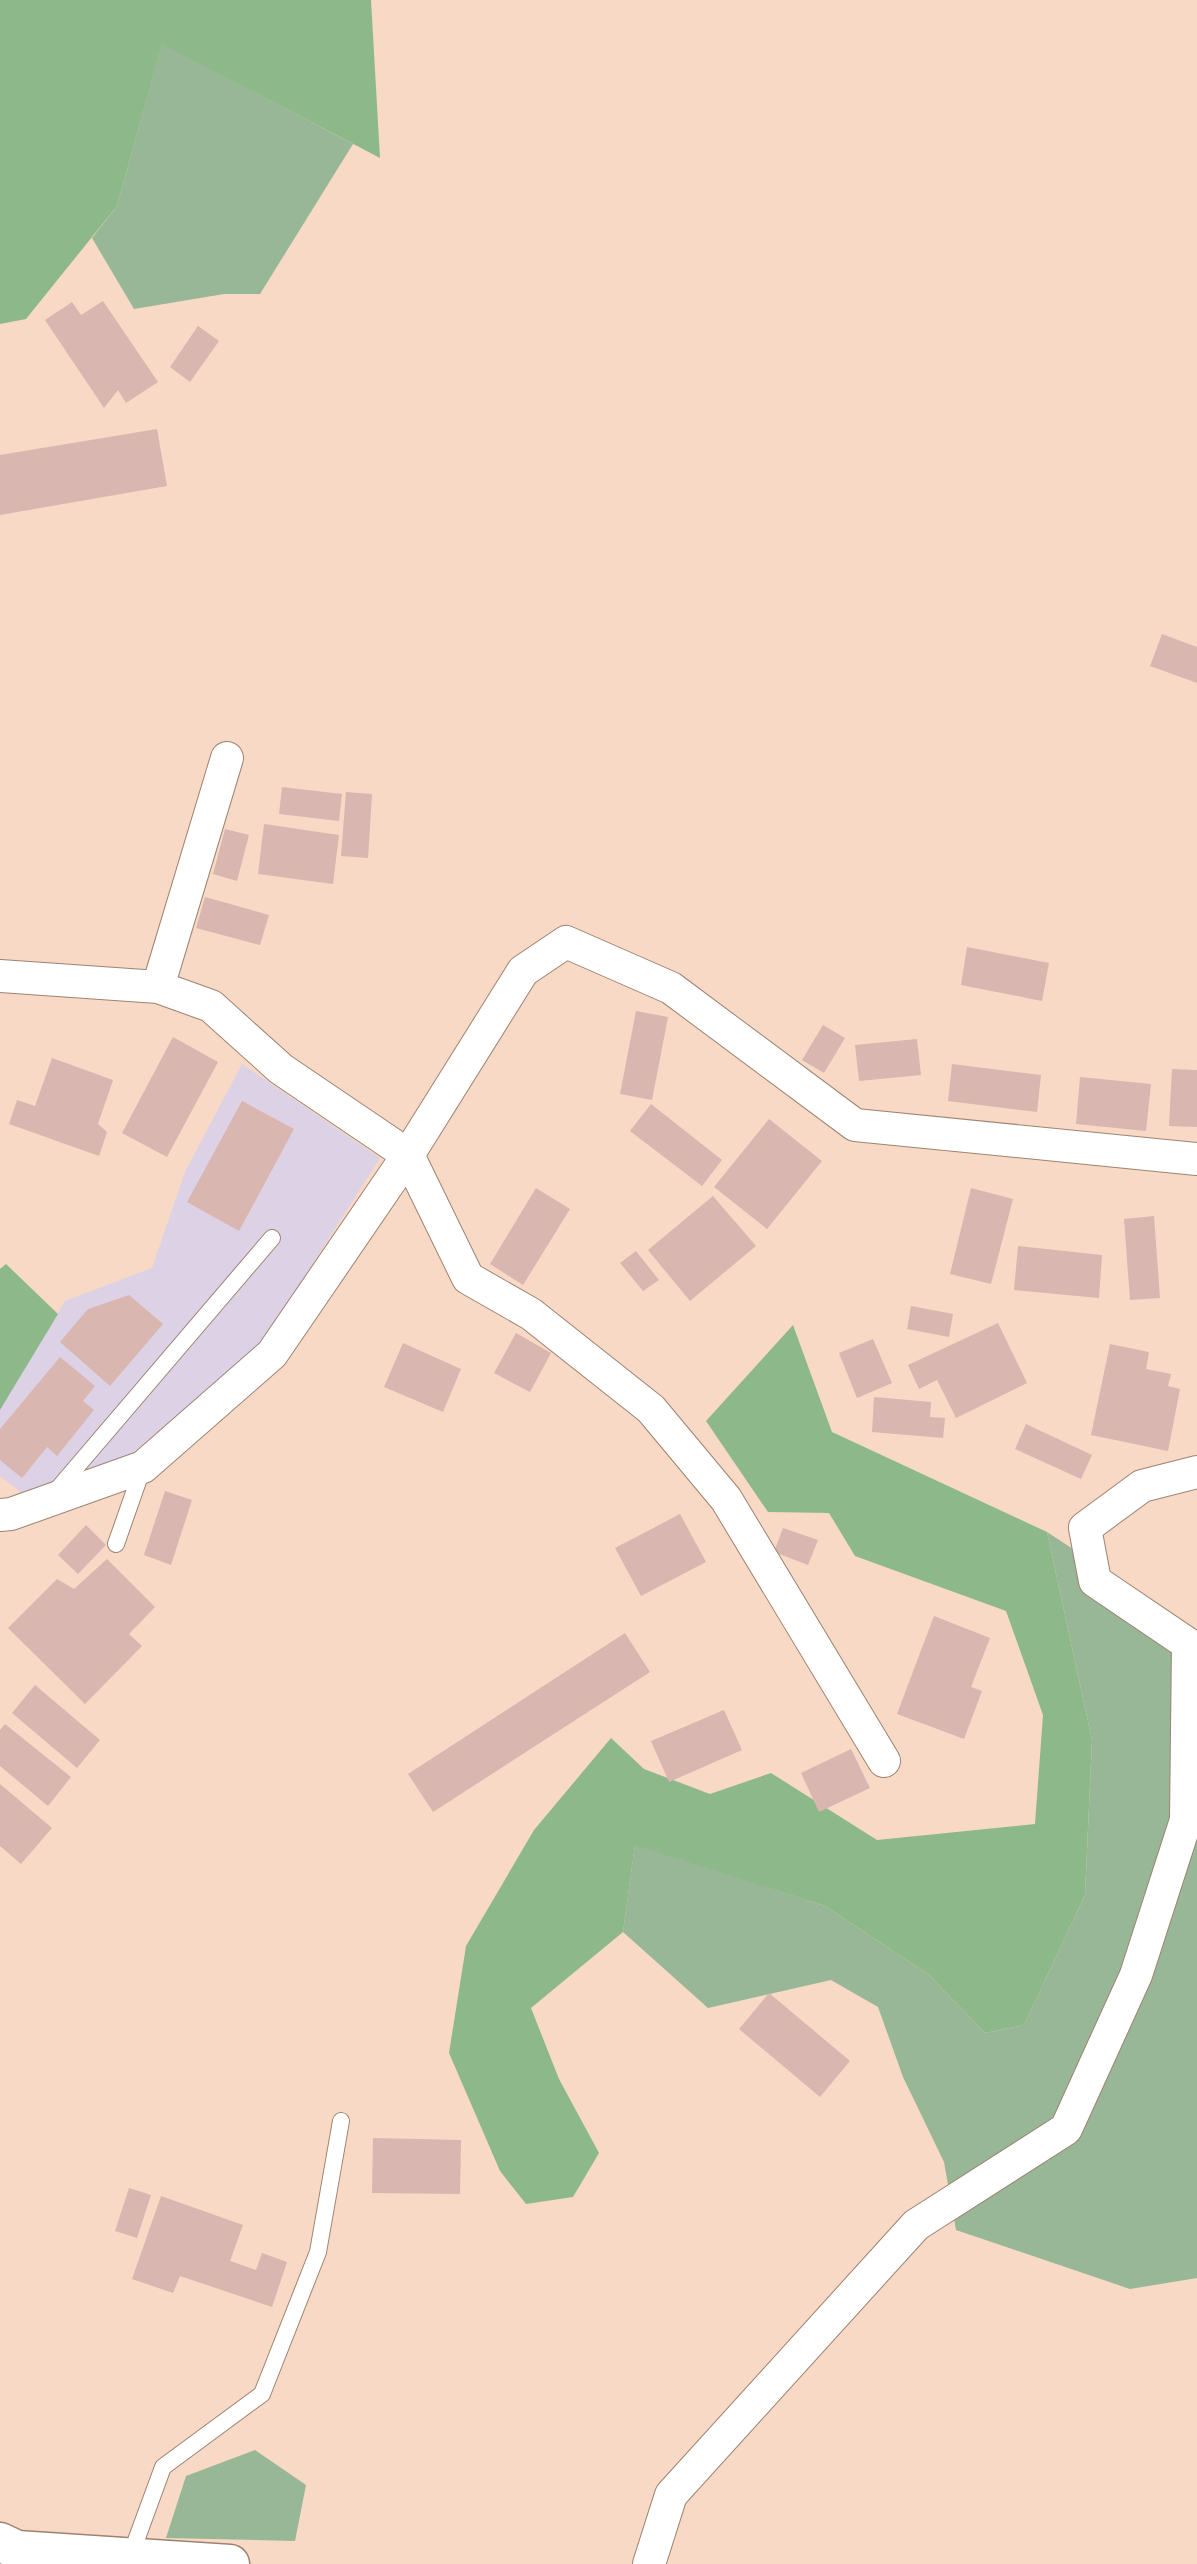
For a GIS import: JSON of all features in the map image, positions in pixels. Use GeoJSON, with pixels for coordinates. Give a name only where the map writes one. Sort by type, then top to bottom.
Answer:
{"type":"FeatureCollection","features":[{"type":"Feature","properties":{"kind":"street"},"geometry":{"type":"LineString","coordinates":[[158,987],[227,758]]}},
{"type":"Feature","properties":{"kind":"street"},"geometry":{"type":"LineString","coordinates":[[0,1515],[11,1514],[143,1468],[272,1354],[408,1155],[523,971],[566,942],[671,988],[855,1125],[1197,1160]]}},
{"type":"Feature","properties":{"kind":"street"},"geometry":{"type":"LineString","coordinates":[[0,976],[158,987],[211,1006],[281,1069],[408,1155],[468,1278],[531,1314],[651,1409],[726,1500],[884,1761]]}},
{"type":"Feature","properties":{"kind":"street"},"geometry":{"type":"LineString","coordinates":[[649,2564],[671,2495],[916,2225],[1066,2129],[1136,1976],[1186,1820],[1188,1644],[1095,1581],[1085,1528],[1142,1486],[1197,1472]]}},
{"type":"Feature","properties":{"kind":"street"},"geometry":{"type":"LineString","coordinates":[[0,2542],[17,2550],[230,2564]]}},
{"type":"Feature","properties":{"kind":"lane"},"geometry":{"type":"LineString","coordinates":[[48,1501],[272,1238]]}},
{"type":"Feature","properties":{"kind":"lane"},"geometry":{"type":"LineString","coordinates":[[116,1544],[143,1468]]}},
{"type":"Feature","properties":{"kind":"lane"},"geometry":{"type":"LineString","coordinates":[[130,2557],[163,2468],[262,2394],[318,2252],[341,2121]]}},
{"type":"Feature","properties":{"kind":"shaded area"},"geometry":{"type":"Polygon","coordinates":[[[242,1064],[380,1158],[261,1345],[132,1453],[23,1494],[0,1476],[0,1410],[65,1301],[152,1268],[185,1172],[242,1064]]]}},
{"type":"Feature","properties":{"kind":"green space"},"geometry":{"type":"Polygon","coordinates":[[[0,0],[371,0],[380,158],[162,44],[117,206],[26,319],[0,324],[0,0]]]}},
{"type":"Feature","properties":{"kind":"green space"},"geometry":{"type":"Polygon","coordinates":[[[162,43],[353,144],[260,294],[224,294],[134,309],[92,238],[117,206],[162,43]]]}},
{"type":"Feature","properties":{"kind":"green space"},"geometry":{"type":"Polygon","coordinates":[[[6,1264],[58,1314],[0,1410],[0,1269],[6,1264]]]}},
{"type":"Feature","properties":{"kind":"green space"},"geometry":{"type":"Polygon","coordinates":[[[793,1325],[832,1432],[1047,1532],[1092,1740],[1085,1895],[1024,2025],[985,2033],[928,1974],[825,1906],[635,1845],[623,1932],[531,2008],[559,2079],[599,2153],[573,2197],[526,2204],[500,2171],[449,2053],[466,1946],[534,1830],[611,1738],[644,1769],[710,1794],[771,1773],[877,1840],[1035,1824],[1043,1715],[1006,1611],[855,1556],[829,1513],[768,1512],[706,1421],[793,1325]]]}},
{"type":"Feature","properties":{"kind":"green space"},"geometry":{"type":"Polygon","coordinates":[[[1047,1532],[1197,1630],[1197,2278],[1130,2289],[956,2230],[944,2162],[903,2077],[878,2007],[831,1980],[708,2008],[623,1932],[635,1844],[825,1906],[928,1974],[985,2033],[1024,2025],[1085,1895],[1092,1740],[1047,1532]]]}},
{"type":"Feature","properties":{"kind":"green space"},"geometry":{"type":"Polygon","coordinates":[[[255,2450],[306,2485],[295,2541],[166,2538],[186,2476],[255,2450]]]}},
{"type":"Feature","properties":{"kind":"building"},"geometry":{"type":"Polygon","coordinates":[[[103,301],[158,382],[126,403],[118,390],[104,408],[45,320],[72,302],[81,315],[103,301]]]}},
{"type":"Feature","properties":{"kind":"building"},"geometry":{"type":"Polygon","coordinates":[[[198,326],[219,341],[190,382],[170,367],[198,326]]]}},
{"type":"Feature","properties":{"kind":"building"},"geometry":{"type":"Polygon","coordinates":[[[157,429],[167,486],[0,515],[0,455],[157,429]]]}},
{"type":"Feature","properties":{"kind":"building"},"geometry":{"type":"Polygon","coordinates":[[[1162,634],[1197,647],[1197,683],[1150,666],[1162,634]]]}},
{"type":"Feature","properties":{"kind":"building"},"geometry":{"type":"Polygon","coordinates":[[[282,787],[342,794],[339,821],[279,814],[282,787]]]}},
{"type":"Feature","properties":{"kind":"building"},"geometry":{"type":"Polygon","coordinates":[[[346,792],[372,794],[368,858],[341,856],[346,792]]]}},
{"type":"Feature","properties":{"kind":"building"},"geometry":{"type":"Polygon","coordinates":[[[264,824],[339,835],[333,884],[258,874],[264,824]]]}},
{"type":"Feature","properties":{"kind":"building"},"geometry":{"type":"Polygon","coordinates":[[[225,829],[249,835],[237,881],[213,874],[225,829]]]}},
{"type":"Feature","properties":{"kind":"building"},"geometry":{"type":"Polygon","coordinates":[[[205,897],[269,915],[260,945],[196,928],[205,897]]]}},
{"type":"Feature","properties":{"kind":"building"},"geometry":{"type":"Polygon","coordinates":[[[967,947],[1049,963],[1042,1001],[961,985],[967,947]]]}},
{"type":"Feature","properties":{"kind":"building"},"geometry":{"type":"Polygon","coordinates":[[[636,1011],[668,1017],[652,1100],[620,1094],[636,1011]]]}},
{"type":"Feature","properties":{"kind":"building"},"geometry":{"type":"Polygon","coordinates":[[[823,1025],[845,1038],[824,1073],[802,1060],[823,1025]]]}},
{"type":"Feature","properties":{"kind":"building"},"geometry":{"type":"Polygon","coordinates":[[[173,1037],[218,1062],[167,1157],[122,1133],[173,1037]]]}},
{"type":"Feature","properties":{"kind":"building"},"geometry":{"type":"Polygon","coordinates":[[[917,1039],[921,1075],[859,1081],[855,1045],[917,1039]]]}},
{"type":"Feature","properties":{"kind":"building"},"geometry":{"type":"Polygon","coordinates":[[[52,1058],[113,1080],[98,1124],[107,1132],[99,1156],[9,1124],[17,1100],[35,1106],[52,1058]]]}},
{"type":"Feature","properties":{"kind":"building"},"geometry":{"type":"Polygon","coordinates":[[[952,1064],[1041,1075],[1037,1112],[948,1101],[952,1064]]]}},
{"type":"Feature","properties":{"kind":"building"},"geometry":{"type":"Polygon","coordinates":[[[1172,1069],[1197,1070],[1197,1127],[1169,1126],[1172,1069]]]}},
{"type":"Feature","properties":{"kind":"building"},"geometry":{"type":"Polygon","coordinates":[[[1080,1077],[1151,1084],[1146,1131],[1076,1124],[1080,1077]]]}},
{"type":"Feature","properties":{"kind":"building"},"geometry":{"type":"Polygon","coordinates":[[[242,1101],[294,1129],[239,1231],[187,1202],[242,1101]]]}},
{"type":"Feature","properties":{"kind":"building"},"geometry":{"type":"Polygon","coordinates":[[[651,1104],[722,1160],[702,1186],[630,1131],[651,1104]]]}},
{"type":"Feature","properties":{"kind":"building"},"geometry":{"type":"Polygon","coordinates":[[[769,1119],[822,1161],[767,1229],[714,1187],[769,1119]]]}},
{"type":"Feature","properties":{"kind":"building"},"geometry":{"type":"Polygon","coordinates":[[[536,1188],[570,1209],[523,1285],[490,1264],[536,1188]]]}},
{"type":"Feature","properties":{"kind":"building"},"geometry":{"type":"Polygon","coordinates":[[[971,1188],[1013,1199],[991,1284],[950,1274],[971,1188]]]}},
{"type":"Feature","properties":{"kind":"building"},"geometry":{"type":"Polygon","coordinates":[[[713,1196],[756,1246],[690,1301],[648,1250],[713,1196]]]}},
{"type":"Feature","properties":{"kind":"building"},"geometry":{"type":"Polygon","coordinates":[[[1154,1216],[1160,1298],[1130,1300],[1124,1219],[1154,1216]]]}},
{"type":"Feature","properties":{"kind":"building"},"geometry":{"type":"Polygon","coordinates":[[[1018,1246],[1102,1255],[1099,1298],[1014,1290],[1018,1246]]]}},
{"type":"Feature","properties":{"kind":"building"},"geometry":{"type":"Polygon","coordinates":[[[636,1251],[659,1280],[643,1291],[620,1263],[636,1251]]]}},
{"type":"Feature","properties":{"kind":"building"},"geometry":{"type":"Polygon","coordinates":[[[129,1295],[163,1324],[110,1386],[60,1342],[88,1309],[129,1295]]]}},
{"type":"Feature","properties":{"kind":"building"},"geometry":{"type":"Polygon","coordinates":[[[911,1306],[953,1314],[949,1337],[907,1329],[911,1306]]]}},
{"type":"Feature","properties":{"kind":"building"},"geometry":{"type":"Polygon","coordinates":[[[998,1323],[1027,1383],[956,1418],[937,1380],[919,1389],[908,1365],[998,1323]]]}},
{"type":"Feature","properties":{"kind":"building"},"geometry":{"type":"Polygon","coordinates":[[[516,1333],[551,1353],[530,1392],[494,1373],[516,1333]]]}},
{"type":"Feature","properties":{"kind":"building"},"geometry":{"type":"Polygon","coordinates":[[[873,1339],[892,1383],[857,1398],[839,1353],[873,1339]]]}},
{"type":"Feature","properties":{"kind":"building"},"geometry":{"type":"Polygon","coordinates":[[[403,1343],[461,1369],[443,1412],[384,1387],[403,1343]]]}},
{"type":"Feature","properties":{"kind":"building"},"geometry":{"type":"Polygon","coordinates":[[[1110,1344],[1149,1352],[1146,1369],[1171,1374],[1168,1386],[1180,1389],[1168,1451],[1091,1435],[1110,1344]]]}},
{"type":"Feature","properties":{"kind":"building"},"geometry":{"type":"Polygon","coordinates":[[[60,1357],[95,1386],[83,1401],[94,1410],[57,1456],[47,1447],[22,1478],[0,1460],[0,1429],[60,1357]]]}},
{"type":"Feature","properties":{"kind":"building"},"geometry":{"type":"Polygon","coordinates":[[[874,1397],[931,1402],[930,1417],[945,1418],[943,1438],[872,1432],[874,1397]]]}},
{"type":"Feature","properties":{"kind":"building"},"geometry":{"type":"Polygon","coordinates":[[[1026,1424],[1092,1455],[1081,1479],[1015,1449],[1026,1424]]]}},
{"type":"Feature","properties":{"kind":"building"},"geometry":{"type":"Polygon","coordinates":[[[165,1491],[192,1500],[171,1565],[144,1555],[165,1491]]]}},
{"type":"Feature","properties":{"kind":"building"},"geometry":{"type":"Polygon","coordinates":[[[680,1514],[706,1562],[641,1596],[615,1548],[680,1514]]]}},
{"type":"Feature","properties":{"kind":"building"},"geometry":{"type":"Polygon","coordinates":[[[86,1525],[106,1545],[78,1574],[58,1555],[86,1525]]]}},
{"type":"Feature","properties":{"kind":"building"},"geometry":{"type":"Polygon","coordinates":[[[783,1528],[818,1540],[808,1565],[774,1552],[783,1528]]]}},
{"type":"Feature","properties":{"kind":"building"},"geometry":{"type":"Polygon","coordinates":[[[107,1559],[155,1607],[129,1634],[142,1646],[85,1704],[8,1628],[57,1579],[74,1589],[107,1559]]]}},
{"type":"Feature","properties":{"kind":"building"},"geometry":{"type":"Polygon","coordinates":[[[934,1616],[990,1638],[971,1687],[982,1691],[964,1739],[897,1714],[934,1616]]]}},
{"type":"Feature","properties":{"kind":"building"},"geometry":{"type":"Polygon","coordinates":[[[625,1633],[650,1672],[433,1812],[408,1774],[625,1633]]]}},
{"type":"Feature","properties":{"kind":"building"},"geometry":{"type":"Polygon","coordinates":[[[35,1685],[100,1740],[77,1768],[12,1713],[35,1685]]]}},
{"type":"Feature","properties":{"kind":"building"},"geometry":{"type":"Polygon","coordinates":[[[724,1710],[742,1750],[669,1782],[651,1741],[724,1710]]]}},
{"type":"Feature","properties":{"kind":"building"},"geometry":{"type":"Polygon","coordinates":[[[5,1724],[71,1777],[48,1806],[0,1766],[0,1730],[5,1724]]]}},
{"type":"Feature","properties":{"kind":"building"},"geometry":{"type":"Polygon","coordinates":[[[851,1749],[870,1788],[819,1812],[801,1773],[851,1749]]]}},
{"type":"Feature","properties":{"kind":"building"},"geometry":{"type":"Polygon","coordinates":[[[0,1784],[52,1828],[21,1864],[0,1846],[0,1784]]]}},
{"type":"Feature","properties":{"kind":"building"},"geometry":{"type":"Polygon","coordinates":[[[769,1993],[850,2061],[820,2097],[739,2029],[769,1993]]]}},
{"type":"Feature","properties":{"kind":"building"},"geometry":{"type":"Polygon","coordinates":[[[373,2138],[461,2140],[460,2194],[372,2193],[373,2138]]]}},
{"type":"Feature","properties":{"kind":"building"},"geometry":{"type":"Polygon","coordinates":[[[129,2188],[151,2195],[137,2238],[115,2231],[129,2188]]]}},
{"type":"Feature","properties":{"kind":"building"},"geometry":{"type":"Polygon","coordinates":[[[161,2196],[243,2225],[230,2261],[256,2270],[262,2253],[287,2262],[272,2307],[180,2276],[173,2293],[132,2279],[161,2196]]]}}]}
